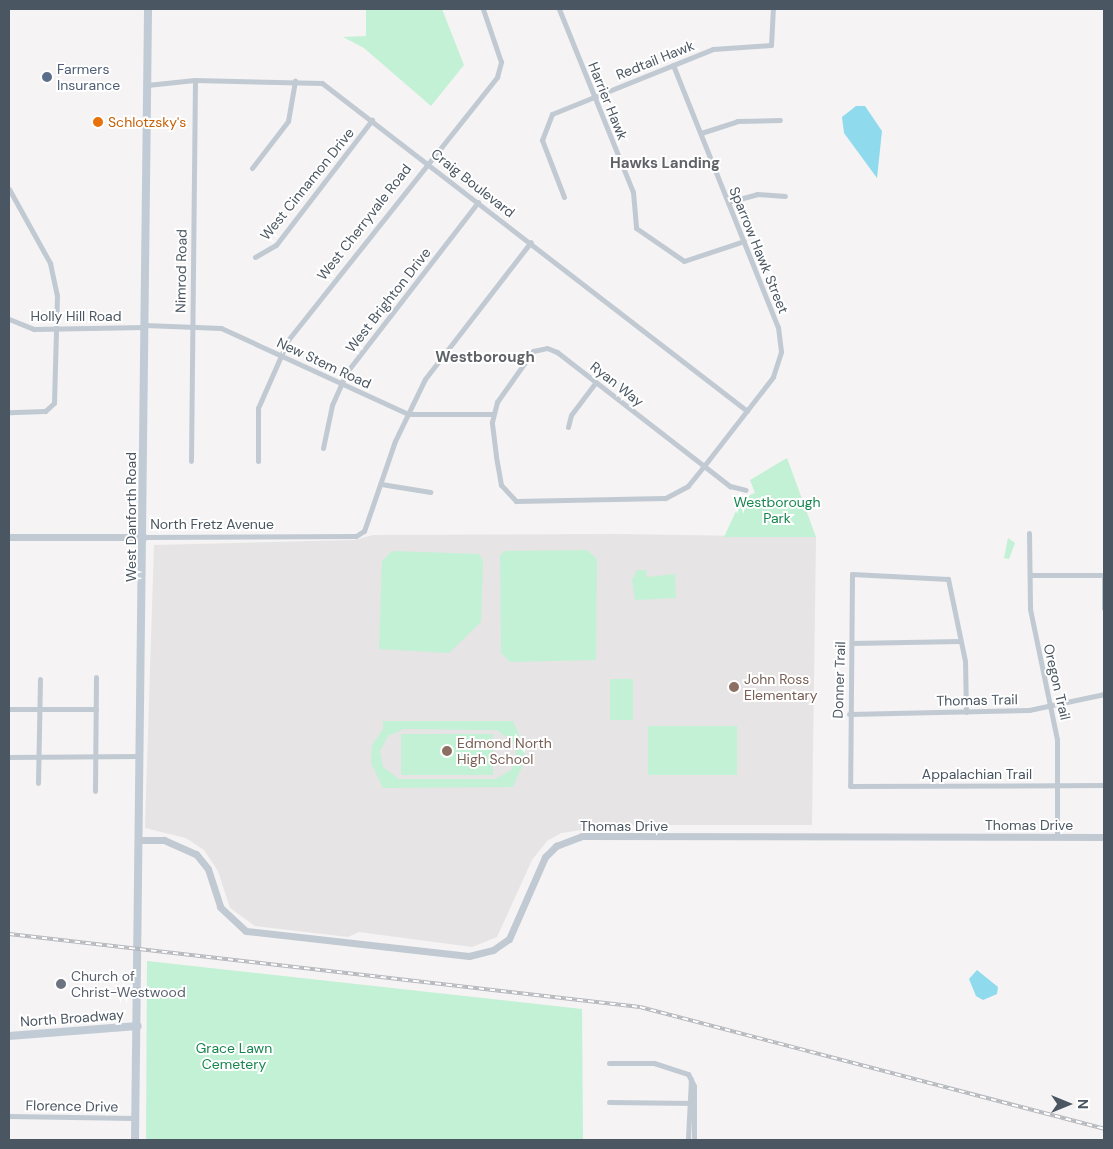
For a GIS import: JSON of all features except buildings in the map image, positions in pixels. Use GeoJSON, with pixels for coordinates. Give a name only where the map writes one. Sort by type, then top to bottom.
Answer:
{"type":"FeatureCollection","features":[{"type":"Feature","properties":{"kind":"main road","name":"West Danforth Road"},"geometry":{"type":"LineString","coordinates":[[135,1140],[144,537],[148,9]]}},
{"type":"Feature","properties":{"kind":"main road","name":"North Broadway"},"geometry":{"type":"LineString","coordinates":[[9,1036],[138,1026]]}},
{"type":"Feature","properties":{"kind":"street","name":"West Cherryvale Road"},"geometry":{"type":"LineString","coordinates":[[258,461],[258,408],[280,356],[298,324],[426,161],[435,155],[500,69],[500,54],[483,9]]}},
{"type":"Feature","properties":{"kind":"street","name":"Harrier Hawk"},"geometry":{"type":"LineString","coordinates":[[559,9],[633,192],[633,221],[641,234],[684,261],[744,241]]}},
{"type":"Feature","properties":{"kind":"street","name":"Redtail Hawk"},"geometry":{"type":"LineString","coordinates":[[564,197],[544,153],[543,130],[552,114],[713,48],[771,45],[772,9]]}},
{"type":"Feature","properties":{"kind":"street","name":"Sparrow Hawk Street"},"geometry":{"type":"LineString","coordinates":[[493,414],[502,485],[516,501],[665,498],[688,486],[773,377],[781,352],[778,326],[673,66]]}},
{"type":"Feature","properties":{"kind":"street","name":"Craig Boulevard"},"geometry":{"type":"LineString","coordinates":[[147,86],[195,80],[322,83],[531,242],[747,411]]}},
{"type":"Feature","properties":{"kind":"street","name":"Nimrod Road"},"geometry":{"type":"LineString","coordinates":[[191,462],[195,80]]}},
{"type":"Feature","properties":{"kind":"street"},"geometry":{"type":"LineString","coordinates":[[252,168],[288,121],[296,81]]}},
{"type":"Feature","properties":{"kind":"street","name":"West Cinnamon Drive"},"geometry":{"type":"LineString","coordinates":[[255,257],[276,245],[372,120]]}},
{"type":"Feature","properties":{"kind":"street"},"geometry":{"type":"LineString","coordinates":[[701,133],[737,121],[780,120]]}},
{"type":"Feature","properties":{"kind":"street"},"geometry":{"type":"LineString","coordinates":[[9,189],[50,263],[57,295],[51,408],[9,412]]}},
{"type":"Feature","properties":{"kind":"street"},"geometry":{"type":"LineString","coordinates":[[728,202],[758,194],[785,196]]}},
{"type":"Feature","properties":{"kind":"street","name":"West Brighton Drive"},"geometry":{"type":"LineString","coordinates":[[323,448],[332,405],[342,384],[478,202]]}},
{"type":"Feature","properties":{"kind":"street"},"geometry":{"type":"LineString","coordinates":[[430,492],[381,484],[408,414],[433,367],[531,242]]}},
{"type":"Feature","properties":{"kind":"street","name":"Holly Hill Road"},"geometry":{"type":"LineString","coordinates":[[9,319],[34,329],[145,326]]}},
{"type":"Feature","properties":{"kind":"street","name":"New Stem Road"},"geometry":{"type":"LineString","coordinates":[[145,326],[191,325],[221,328],[408,414],[493,414]]}},
{"type":"Feature","properties":{"kind":"street","name":"Ryan Way"},"geometry":{"type":"LineString","coordinates":[[493,414],[502,391],[537,349],[553,349],[730,486],[746,490]]}},
{"type":"Feature","properties":{"kind":"street"},"geometry":{"type":"LineString","coordinates":[[568,427],[571,415],[596,382]]}},
{"type":"Feature","properties":{"kind":"street","name":"North Fretz Avenue"},"geometry":{"type":"LineString","coordinates":[[9,536],[356,536],[364,531],[381,484]]}},
{"type":"Feature","properties":{"kind":"street","name":"Oregon Trail"},"geometry":{"type":"LineString","coordinates":[[1029,533],[1032,621],[1052,706],[1057,785],[1057,837]]}},
{"type":"Feature","properties":{"kind":"street","name":"Donner Trail"},"geometry":{"type":"LineString","coordinates":[[850,786],[849,714],[852,574],[948,579],[960,641]]}},
{"type":"Feature","properties":{"kind":"street"},"geometry":{"type":"LineString","coordinates":[[1030,575],[1104,574],[1104,608]]}},
{"type":"Feature","properties":{"kind":"street"},"geometry":{"type":"LineString","coordinates":[[852,643],[960,641],[966,712]]}},
{"type":"Feature","properties":{"kind":"street"},"geometry":{"type":"LineString","coordinates":[[95,791],[97,756],[96,677]]}},
{"type":"Feature","properties":{"kind":"street"},"geometry":{"type":"LineString","coordinates":[[38,783],[40,679]]}},
{"type":"Feature","properties":{"kind":"street","name":"Thomas Trail"},"geometry":{"type":"LineString","coordinates":[[849,714],[966,712],[1052,706],[1104,694]]}},
{"type":"Feature","properties":{"kind":"street"},"geometry":{"type":"LineString","coordinates":[[9,709],[96,709]]}},
{"type":"Feature","properties":{"kind":"street"},"geometry":{"type":"LineString","coordinates":[[9,757],[140,756]]}},
{"type":"Feature","properties":{"kind":"street","name":"Appalachian Trail"},"geometry":{"type":"LineString","coordinates":[[850,786],[1104,785]]}},
{"type":"Feature","properties":{"kind":"street","name":"Thomas Drive"},"geometry":{"type":"LineString","coordinates":[[139,840],[164,840],[196,854],[208,869],[220,907],[246,931],[469,956],[493,950],[510,939],[545,857],[556,846],[582,836],[1104,837]]}},
{"type":"Feature","properties":{"kind":"street"},"geometry":{"type":"LineString","coordinates":[[609,1063],[654,1063],[683,1070],[691,1079],[691,1139]]}},
{"type":"Feature","properties":{"kind":"street"},"geometry":{"type":"LineString","coordinates":[[609,1102],[691,1102]]}},
{"type":"Feature","properties":{"kind":"street","name":"Florence Drive"},"geometry":{"type":"LineString","coordinates":[[9,1116],[136,1118]]}},
{"type":"Feature","properties":{"kind":"shaded area","name":"Edmond North High School"},"geometry":{"type":"Polygon","coordinates":[[[616,534],[816,537],[812,825],[616,825],[561,833],[547,841],[532,860],[497,937],[472,947],[359,932],[348,937],[255,926],[230,908],[218,871],[204,850],[186,838],[145,828],[154,545],[355,540],[373,535],[616,534]]]}},
{"type":"Feature","properties":{"kind":"green space"},"geometry":{"type":"Polygon","coordinates":[[[366,9],[442,9],[464,65],[431,106],[364,48],[343,37],[366,36],[366,9]]]}},
{"type":"Feature","properties":{"kind":"green space","name":"Westborough Park"},"geometry":{"type":"Polygon","coordinates":[[[787,458],[816,537],[724,537],[742,498],[755,493],[750,480],[787,458]]]}},
{"type":"Feature","properties":{"kind":"green space"},"geometry":{"type":"Polygon","coordinates":[[[1008,538],[1015,543],[1009,559],[1004,558],[1008,538]]]}},
{"type":"Feature","properties":{"kind":"green space"},"geometry":{"type":"Polygon","coordinates":[[[587,550],[597,559],[596,660],[510,662],[501,653],[500,556],[504,551],[587,550]]]}},
{"type":"Feature","properties":{"kind":"green space"},"geometry":{"type":"Polygon","coordinates":[[[392,551],[479,554],[483,560],[481,622],[449,653],[379,649],[382,561],[392,551]]]}},
{"type":"Feature","properties":{"kind":"green space"},"geometry":{"type":"Polygon","coordinates":[[[637,570],[646,570],[647,577],[675,574],[676,598],[635,600],[632,580],[637,570]]]}},
{"type":"Feature","properties":{"kind":"green space"},"geometry":{"type":"Polygon","coordinates":[[[610,679],[633,679],[633,720],[610,720],[610,679]]]}},
{"type":"Feature","properties":{"kind":"green space"},"geometry":{"type":"Polygon","coordinates":[[[383,721],[513,721],[525,749],[524,762],[513,787],[383,788],[371,763],[372,745],[383,729],[383,721]],[[404,729],[388,736],[380,751],[383,767],[399,779],[496,779],[511,770],[516,759],[515,744],[497,730],[404,729]]]}},
{"type":"Feature","properties":{"kind":"green space"},"geometry":{"type":"Polygon","coordinates":[[[648,726],[737,726],[737,775],[648,775],[648,726]]]}},
{"type":"Feature","properties":{"kind":"green space"},"geometry":{"type":"Polygon","coordinates":[[[401,734],[493,734],[493,775],[401,775],[401,734]]]}},
{"type":"Feature","properties":{"kind":"green space","name":"Grace Lawn Cemetery"},"geometry":{"type":"Polygon","coordinates":[[[147,961],[582,1009],[583,1140],[146,1140],[147,961]]]}},
{"type":"Feature","properties":{"kind":"water"},"geometry":{"type":"Polygon","coordinates":[[[856,106],[865,106],[882,131],[877,178],[844,133],[842,117],[856,106]]]}},
{"type":"Feature","properties":{"kind":"water"},"geometry":{"type":"Polygon","coordinates":[[[977,970],[998,987],[997,994],[983,1000],[976,996],[969,979],[977,970]]]}},
{"type":"Feature","properties":{"kind":"railway"},"geometry":{"type":"LineString","coordinates":[[9,934],[640,1007],[1104,1129]]}},
{"type":"Feature","properties":{"kind":"place","name":"Farmers Insurance"},"geometry":{"type":"Point","coordinates":[47,77]}},
{"type":"Feature","properties":{"kind":"place","name":"Schlotzsky's"},"geometry":{"type":"Point","coordinates":[98,122]}},
{"type":"Feature","properties":{"kind":"place","name":"John Ross Elementary"},"geometry":{"type":"Point","coordinates":[734,687]}},
{"type":"Feature","properties":{"kind":"place","name":"Edmond North High School"},"geometry":{"type":"Point","coordinates":[447,751]}},
{"type":"Feature","properties":{"kind":"place","name":"Church of Christ-Westwood"},"geometry":{"type":"Point","coordinates":[61,984]}},
{"type":"Feature","properties":{"kind":"district","name":"Hawks Landing"},"geometry":{"type":"Point","coordinates":[665,164]}},
{"type":"Feature","properties":{"kind":"district","name":"Westborough"},"geometry":{"type":"Point","coordinates":[485,358]}}]}
